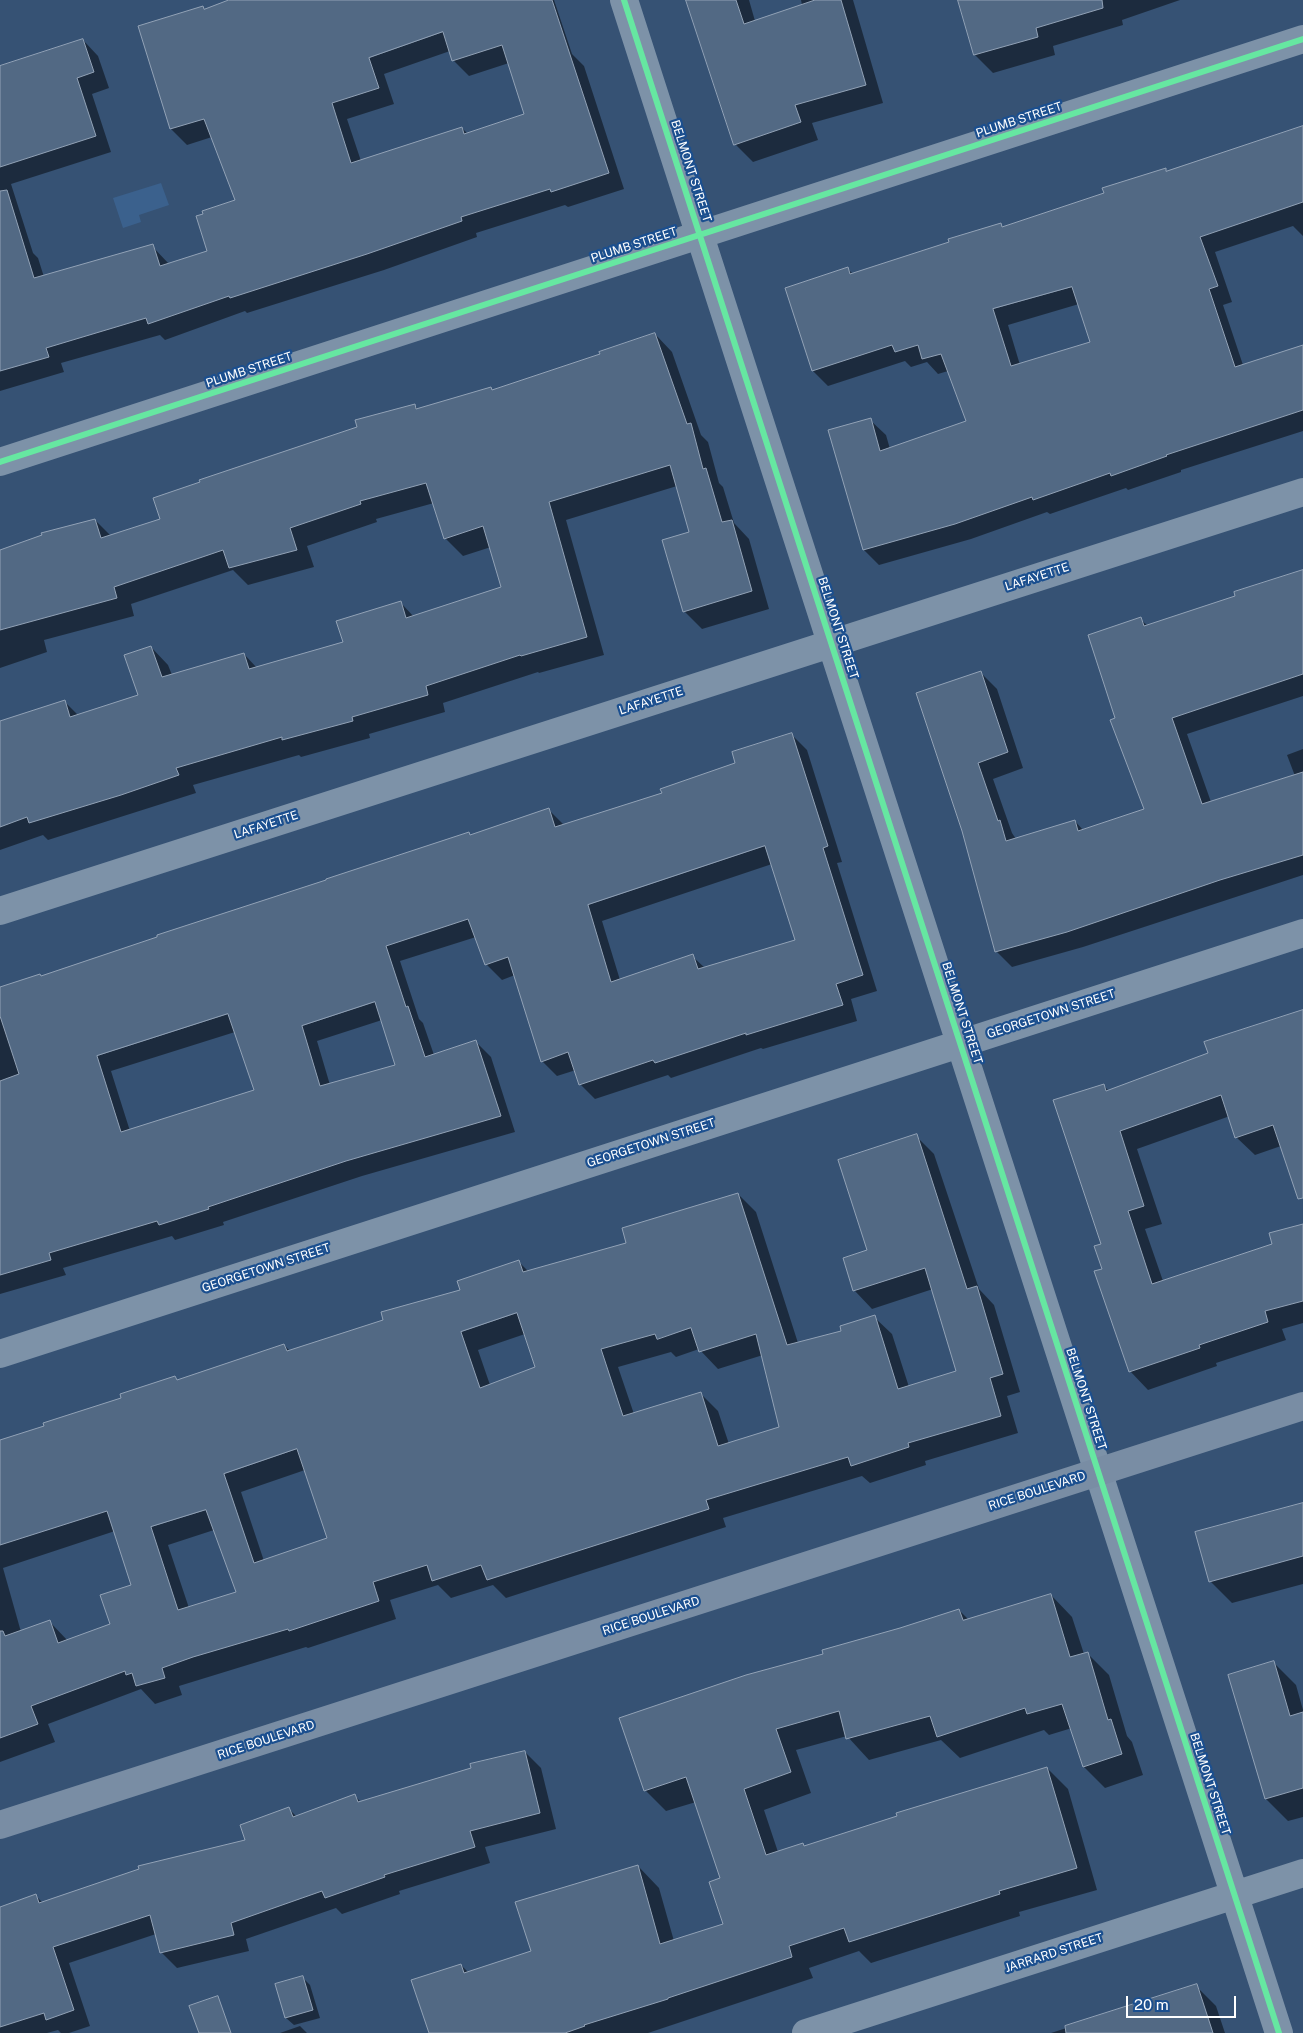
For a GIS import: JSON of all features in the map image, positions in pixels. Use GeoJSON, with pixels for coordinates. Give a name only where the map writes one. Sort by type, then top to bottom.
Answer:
{"type":"FeatureCollection","features":[{"type":"Feature","properties":{"kind":"main road","name":"RICE BOULEVARD"},"geometry":{"type":"LineString","coordinates":[[0,1825],[1303,1406]]}},
{"type":"Feature","properties":{"kind":"street","name":"BELMONT STREET"},"geometry":{"type":"LineString","coordinates":[[624,0],[1279,2033]]}},
{"type":"Feature","properties":{"kind":"street","name":"PLUMB STREET"},"geometry":{"type":"LineString","coordinates":[[0,462],[1303,39]]}},
{"type":"Feature","properties":{"kind":"street","name":"LAFAYETTE"},"geometry":{"type":"LineString","coordinates":[[0,911],[1303,492]]}},
{"type":"Feature","properties":{"kind":"street","name":"GEORGETOWN STREET"},"geometry":{"type":"LineString","coordinates":[[0,1354],[1303,933]]}},
{"type":"Feature","properties":{"kind":"street","name":"JARRARD STREET"},"geometry":{"type":"LineString","coordinates":[[806,2033],[1303,1873]]}},
{"type":"Feature","properties":{"kind":"water"},"geometry":{"type":"Polygon","coordinates":[[[161,183],[169,205],[139,215],[141,222],[123,228],[113,198],[161,183]]]}},
{"type":"Feature","properties":{"kind":"building"},"geometry":{"type":"Polygon","coordinates":[[[229,0],[552,0],[609,173],[551,192],[550,189],[461,217],[462,221],[367,254],[230,298],[229,296],[148,324],[146,318],[46,348],[49,357],[0,371],[0,191],[7,190],[34,278],[153,244],[160,266],[207,251],[196,216],[203,214],[202,211],[235,200],[204,119],[170,129],[138,26],[203,6],[204,9],[229,0]],[[443,32],[369,58],[379,88],[332,103],[351,163],[462,127],[464,134],[524,114],[502,45],[452,61],[443,32]]]}},
{"type":"Feature","properties":{"kind":"building"},"geometry":{"type":"Polygon","coordinates":[[[686,0],[736,0],[744,24],[815,0],[841,0],[866,85],[795,105],[801,122],[734,145],[686,0]]]}},
{"type":"Feature","properties":{"kind":"building"},"geometry":{"type":"Polygon","coordinates":[[[958,0],[1102,0],[1103,8],[1036,28],[1038,37],[974,55],[958,0]]]}},
{"type":"Feature","properties":{"kind":"building"},"geometry":{"type":"Polygon","coordinates":[[[83,39],[94,72],[77,78],[96,136],[0,167],[0,66],[83,39]]]}},
{"type":"Feature","properties":{"kind":"building"},"geometry":{"type":"Polygon","coordinates":[[[1303,126],[1303,202],[1200,237],[1218,286],[1209,289],[1235,367],[1303,345],[1303,410],[1166,455],[1111,476],[1110,473],[1033,500],[1032,497],[955,524],[863,550],[828,430],[871,418],[880,451],[966,421],[941,354],[922,359],[918,345],[895,352],[892,345],[812,371],[785,288],[848,267],[850,274],[949,242],[948,239],[1001,223],[1002,227],[1104,193],[1102,188],[1166,168],[1166,171],[1303,126]],[[1072,287],[993,309],[1011,366],[1090,342],[1072,287]]]}},
{"type":"Feature","properties":{"kind":"building"},"geometry":{"type":"Polygon","coordinates":[[[655,333],[687,424],[691,423],[703,469],[706,468],[722,522],[732,520],[752,591],[683,612],[662,540],[689,532],[670,465],[549,502],[587,637],[520,655],[426,686],[428,695],[352,717],[353,721],[282,740],[282,737],[176,768],[179,775],[121,795],[29,823],[27,817],[0,827],[0,721],[65,700],[70,717],[138,695],[124,655],[151,646],[162,677],[244,653],[249,669],[343,642],[336,621],[401,601],[406,618],[501,587],[483,526],[444,539],[426,483],[360,501],[361,504],[290,528],[297,550],[229,568],[223,550],[114,587],[117,598],[0,630],[0,550],[42,535],[41,533],[95,519],[101,538],[160,519],[153,498],[200,482],[199,480],[357,427],[355,420],[415,404],[416,409],[491,387],[492,390],[600,354],[599,352],[655,333]]]}},
{"type":"Feature","properties":{"kind":"building"},"geometry":{"type":"Polygon","coordinates":[[[1303,570],[1303,674],[1172,718],[1202,804],[1303,772],[1303,855],[1220,880],[1067,932],[995,952],[962,831],[916,693],[981,671],[1008,752],[978,763],[1006,841],[1075,820],[1078,831],[1144,809],[1110,720],[1115,718],[1088,635],[1141,617],[1144,626],[1235,596],[1234,592],[1303,570]]]}},
{"type":"Feature","properties":{"kind":"building"},"geometry":{"type":"Polygon","coordinates":[[[792,733],[828,846],[823,848],[863,975],[836,984],[843,1005],[746,1035],[746,1033],[655,1063],[653,1060],[579,1085],[568,1052],[541,1062],[508,957],[485,965],[468,919],[386,946],[425,1057],[476,1040],[501,1116],[346,1161],[159,1225],[157,1221],[49,1253],[51,1260],[0,1275],[0,1081],[19,1074],[0,1016],[0,987],[40,974],[41,976],[326,879],[469,832],[470,835],[549,808],[555,827],[662,793],[660,789],[735,763],[732,752],[792,733]],[[765,846],[588,905],[611,982],[693,954],[698,969],[795,940],[765,846]],[[375,1002],[302,1026],[320,1086],[395,1065],[375,1002]],[[228,1014],[97,1056],[121,1132],[254,1090],[228,1014]]]}},
{"type":"Feature","properties":{"kind":"building"},"geometry":{"type":"Polygon","coordinates":[[[1303,1010],[1303,1198],[1298,1199],[1273,1125],[1235,1138],[1221,1095],[1120,1131],[1144,1206],[1128,1211],[1152,1284],[1272,1244],[1269,1233],[1303,1224],[1303,1301],[1265,1311],[1268,1322],[1199,1345],[1200,1348],[1129,1372],[1094,1271],[1102,1269],[1094,1246],[1101,1244],[1053,1100],[1104,1084],[1106,1091],[1208,1053],[1204,1042],[1303,1010]]]}},
{"type":"Feature","properties":{"kind":"building"},"geometry":{"type":"Polygon","coordinates":[[[917,1134],[967,1289],[977,1286],[1003,1374],[990,1378],[1001,1416],[908,1443],[909,1447],[851,1466],[848,1457],[706,1500],[709,1509],[487,1580],[481,1565],[432,1581],[427,1565],[373,1582],[379,1601],[289,1631],[288,1629],[193,1657],[162,1668],[165,1678],[136,1686],[132,1673],[126,1675],[125,1671],[31,1706],[38,1724],[0,1738],[0,1631],[3,1631],[5,1636],[50,1620],[58,1643],[110,1624],[100,1595],[131,1585],[107,1511],[0,1545],[0,1440],[44,1426],[43,1423],[121,1398],[120,1394],[175,1376],[177,1380],[284,1344],[287,1351],[383,1320],[381,1312],[460,1290],[457,1281],[519,1260],[523,1272],[626,1243],[622,1228],[738,1193],[787,1345],[841,1331],[840,1326],[875,1315],[898,1389],[956,1371],[925,1268],[853,1291],[843,1258],[867,1250],[838,1160],[917,1134]],[[517,1313],[461,1332],[480,1388],[535,1367],[517,1313]],[[691,1328],[657,1339],[655,1334],[601,1349],[623,1416],[701,1392],[718,1446],[779,1427],[756,1334],[699,1352],[691,1328]],[[297,1449],[224,1474],[254,1563],[327,1538],[297,1449]],[[206,1510],[151,1527],[178,1610],[236,1592],[206,1510]]]}},
{"type":"Feature","properties":{"kind":"building"},"geometry":{"type":"Polygon","coordinates":[[[1303,1503],[1303,1556],[1209,1582],[1195,1532],[1303,1503]]]}},
{"type":"Feature","properties":{"kind":"building"},"geometry":{"type":"Polygon","coordinates":[[[1051,1594],[1070,1657],[1088,1652],[1108,1720],[1111,1719],[1122,1754],[1083,1767],[1062,1704],[1027,1714],[1025,1708],[937,1737],[930,1716],[846,1739],[839,1711],[776,1729],[791,1772],[744,1789],[766,1855],[803,1843],[804,1846],[897,1816],[896,1813],[1047,1767],[1077,1868],[999,1891],[1000,1894],[849,1942],[844,1928],[789,1946],[792,1957],[584,2025],[565,2033],[429,2033],[411,1980],[461,1964],[464,1973],[531,1951],[515,1902],[638,1865],[660,1944],[723,1924],[709,1882],[720,1878],[686,1777],[644,1791],[619,1718],[746,1675],[823,1654],[822,1650],[959,1609],[963,1620],[1051,1594]]]}},
{"type":"Feature","properties":{"kind":"building"},"geometry":{"type":"Polygon","coordinates":[[[1274,1661],[1290,1716],[1303,1712],[1303,1788],[1265,1799],[1228,1675],[1274,1661]]]}},
{"type":"Feature","properties":{"kind":"building"},"geometry":{"type":"Polygon","coordinates":[[[525,1751],[540,1813],[470,1831],[475,1847],[384,1875],[385,1877],[325,1898],[322,1891],[231,1923],[234,1935],[160,1953],[150,1915],[53,1947],[74,2010],[46,2020],[44,2013],[0,2027],[0,1907],[36,1894],[39,1903],[139,1869],[138,1866],[245,1840],[240,1825],[289,1807],[293,1817],[355,1794],[358,1802],[471,1768],[470,1764],[525,1751]]]}},
{"type":"Feature","properties":{"kind":"building"},"geometry":{"type":"Polygon","coordinates":[[[303,1976],[313,2010],[285,2018],[275,1984],[303,1976]]]}},
{"type":"Feature","properties":{"kind":"building"},"geometry":{"type":"Polygon","coordinates":[[[1197,1984],[1213,2033],[1066,2033],[1065,2026],[1197,1984]]]}},
{"type":"Feature","properties":{"kind":"building"},"geometry":{"type":"Polygon","coordinates":[[[218,1996],[231,2033],[199,2033],[189,2006],[218,1996]]]}},
{"type":"Feature","properties":{"kind":"cycle path"},"geometry":{"type":"LineString","coordinates":[[624,0],[1279,2033]]}},
{"type":"Feature","properties":{"kind":"cycle path"},"geometry":{"type":"LineString","coordinates":[[0,462],[1303,39]]}}]}
